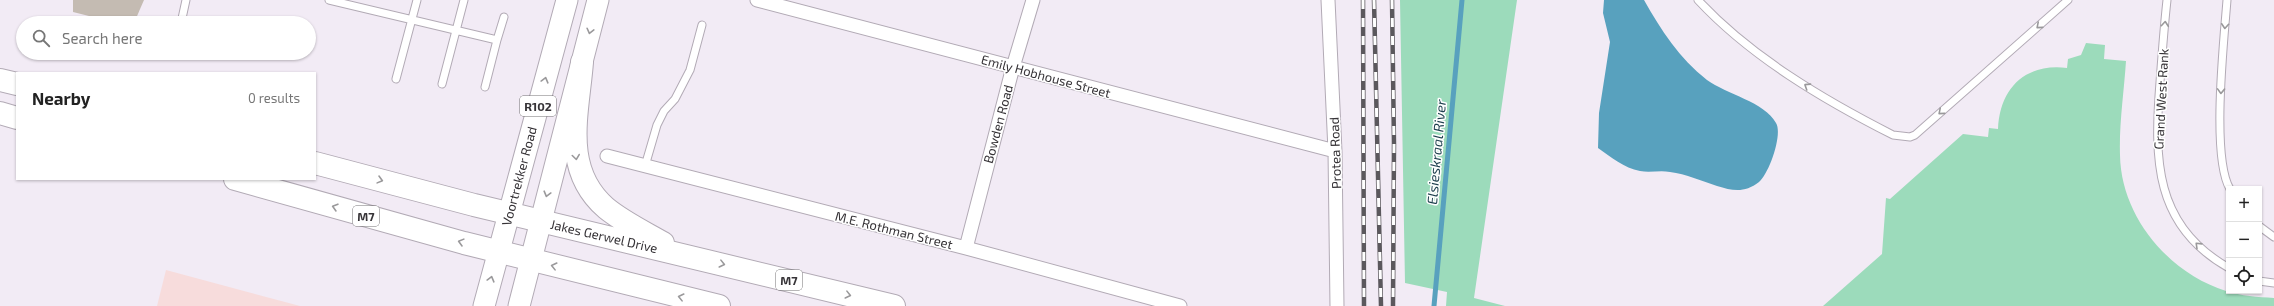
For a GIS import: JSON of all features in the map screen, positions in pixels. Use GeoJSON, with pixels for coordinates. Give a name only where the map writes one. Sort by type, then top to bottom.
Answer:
{"type":"FeatureCollection","features":[{"type":"Feature","properties":{"kind":"highway"},"geometry":{"type":"LineString","coordinates":[[582,62],[575,149],[578,166],[586,185],[601,203],[617,216],[684,254]]}},
{"type":"Feature","properties":{"kind":"highway"},"geometry":{"type":"LineString","coordinates":[[0,80],[16,84]]}},
{"type":"Feature","properties":{"kind":"highway"},"geometry":{"type":"LineString","coordinates":[[0,113],[16,118]]}},
{"type":"Feature","properties":{"kind":"highway","name":"Jakes Gerwel Drive"},"geometry":{"type":"LineString","coordinates":[[316,163],[540,221],[684,254],[894,306]]}},
{"type":"Feature","properties":{"kind":"highway","name":"M7"},"geometry":{"type":"LineString","coordinates":[[239,180],[498,252],[718,306]]}},
{"type":"Feature","properties":{"kind":"main road","name":"Voortrekker Road"},"geometry":{"type":"LineString","coordinates":[[484,306],[567,0]]}},
{"type":"Feature","properties":{"kind":"main road","name":"R102"},"geometry":{"type":"LineString","coordinates":[[518,306],[598,0]]}},
{"type":"Feature","properties":{"kind":"street","name":"Emily Hobhouse Street"},"geometry":{"type":"LineString","coordinates":[[758,0],[1336,151]]}},
{"type":"Feature","properties":{"kind":"street","name":"Bowden Road"},"geometry":{"type":"LineString","coordinates":[[966,248],[1013,67],[1033,0]]}},
{"type":"Feature","properties":{"kind":"street","name":"Protea Road"},"geometry":{"type":"LineString","coordinates":[[1328,0],[1336,151],[1337,306]]}},
{"type":"Feature","properties":{"kind":"street","name":"M.E. Rothman Street"},"geometry":{"type":"LineString","coordinates":[[608,156],[966,248],[1180,306]]}},
{"type":"Feature","properties":{"kind":"lane"},"geometry":{"type":"LineString","coordinates":[[183,16],[186,0]]}},
{"type":"Feature","properties":{"kind":"lane"},"geometry":{"type":"LineString","coordinates":[[329,0],[497,40]]}},
{"type":"Feature","properties":{"kind":"lane"},"geometry":{"type":"LineString","coordinates":[[396,78],[417,0]]}},
{"type":"Feature","properties":{"kind":"lane"},"geometry":{"type":"LineString","coordinates":[[442,84],[464,0]]}},
{"type":"Feature","properties":{"kind":"lane"},"geometry":{"type":"LineString","coordinates":[[1698,0],[1727,27],[1781,69],[1833,103],[1892,135],[1910,137],[1921,130],[2068,0]]}},
{"type":"Feature","properties":{"kind":"lane","name":"Grand West Rank"},"geometry":{"type":"LineString","coordinates":[[2167,0],[2157,145],[2161,178],[2170,206],[2181,225],[2211,258],[2226,266]]}},
{"type":"Feature","properties":{"kind":"lane"},"geometry":{"type":"LineString","coordinates":[[2227,0],[2220,132],[2223,163],[2229,186]]}},
{"type":"Feature","properties":{"kind":"lane"},"geometry":{"type":"LineString","coordinates":[[485,87],[504,17]]}},
{"type":"Feature","properties":{"kind":"lane"},"geometry":{"type":"LineString","coordinates":[[644,166],[657,125],[664,111],[675,99],[690,70],[702,25]]}},
{"type":"Feature","properties":{"kind":"lane"},"geometry":{"type":"LineString","coordinates":[[2262,228],[2274,237]]}},
{"type":"Feature","properties":{"kind":"lane"},"geometry":{"type":"LineString","coordinates":[[2262,281],[2274,283]]}},
{"type":"Feature","properties":{"kind":"shaded area"},"geometry":{"type":"Polygon","coordinates":[[[166,270],[300,306],[157,306],[166,270]]]}},
{"type":"Feature","properties":{"kind":"green space"},"geometry":{"type":"Polygon","coordinates":[[[1400,0],[1517,0],[1474,298],[1505,306],[1446,306],[1447,292],[1405,283],[1400,0]]]}},
{"type":"Feature","properties":{"kind":"green space"},"geometry":{"type":"Polygon","coordinates":[[[2086,43],[2105,45],[2104,59],[2126,61],[2120,132],[2120,155],[2123,178],[2129,200],[2139,221],[2152,240],[2186,271],[2205,283],[2226,291],[2226,294],[2274,298],[2274,306],[1823,306],[1882,254],[1886,198],[1890,199],[1963,134],[1988,137],[1989,128],[1998,129],[2004,101],[2010,90],[2018,81],[2028,74],[2039,70],[2052,67],[2067,68],[2068,59],[2081,55],[2086,43]]]}},
{"type":"Feature","properties":{"kind":"water"},"geometry":{"type":"Polygon","coordinates":[[[1604,0],[1644,0],[1671,43],[1697,71],[1715,85],[1754,104],[1771,116],[1778,128],[1778,136],[1771,163],[1763,178],[1759,182],[1749,188],[1734,190],[1666,171],[1648,172],[1634,170],[1623,165],[1598,148],[1599,113],[1610,42],[1603,13],[1604,0]]]}},
{"type":"Feature","properties":{"kind":"building"},"geometry":{"type":"Polygon","coordinates":[[[73,0],[144,0],[137,16],[89,16],[73,12],[73,0]]]}},
{"type":"Feature","properties":{"kind":"waterway","name":"Elsieskraal River"},"geometry":{"type":"LineString","coordinates":[[1434,306],[1462,0]]}},
{"type":"Feature","properties":{"kind":"railway"},"geometry":{"type":"LineString","coordinates":[[1363,0],[1364,306]]}},
{"type":"Feature","properties":{"kind":"railway"},"geometry":{"type":"LineString","coordinates":[[1374,0],[1381,306]]}},
{"type":"Feature","properties":{"kind":"railway"},"geometry":{"type":"LineString","coordinates":[[1392,0],[1394,144],[1393,306]]}}]}
